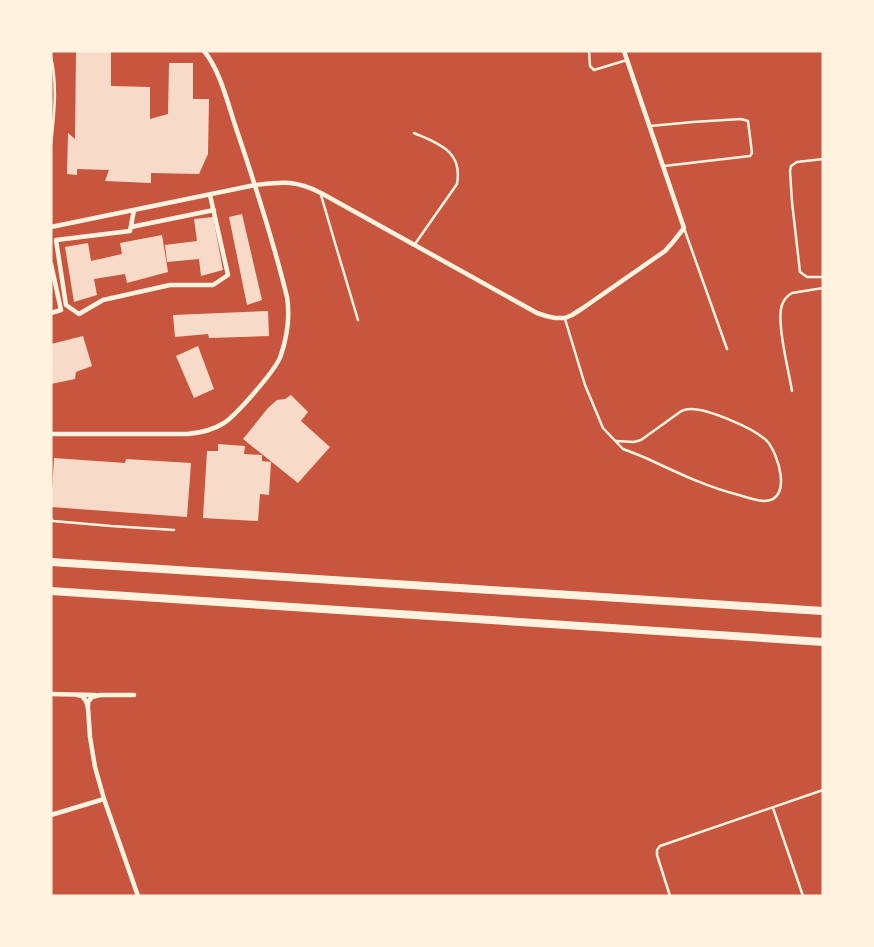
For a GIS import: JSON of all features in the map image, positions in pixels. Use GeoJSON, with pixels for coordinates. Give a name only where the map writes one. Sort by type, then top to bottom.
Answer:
{"type":"FeatureCollection","features":[{"type":"Feature","properties":{"kind":"highway"},"geometry":{"type":"LineString","coordinates":[[51,562],[823,611]]}},
{"type":"Feature","properties":{"kind":"highway"},"geometry":{"type":"LineString","coordinates":[[51,591],[823,642]]}},
{"type":"Feature","properties":{"kind":"highway"},"geometry":{"type":"LineString","coordinates":[[51,595],[158,598]]}},
{"type":"Feature","properties":{"kind":"street"},"geometry":{"type":"LineString","coordinates":[[51,434],[187,434],[204,432],[230,418],[266,378],[281,355],[289,308],[284,285],[255,185],[216,71],[204,51]]}},
{"type":"Feature","properties":{"kind":"street"},"geometry":{"type":"LineString","coordinates":[[51,227],[255,185],[296,183],[321,193],[537,313],[564,318],[583,308],[665,251],[684,228],[624,51]]}},
{"type":"Feature","properties":{"kind":"street"},"geometry":{"type":"LineString","coordinates":[[134,210],[130,231],[56,240],[66,305],[79,314],[103,300],[170,285],[213,285],[228,275],[210,195]]}},
{"type":"Feature","properties":{"kind":"street"},"geometry":{"type":"LineString","coordinates":[[131,227],[214,210]]}},
{"type":"Feature","properties":{"kind":"street"},"geometry":{"type":"LineString","coordinates":[[51,264],[61,310],[51,313]]}},
{"type":"Feature","properties":{"kind":"street"},"geometry":{"type":"LineString","coordinates":[[51,694],[134,695]]}},
{"type":"Feature","properties":{"kind":"street"},"geometry":{"type":"LineString","coordinates":[[77,695],[84,698],[88,708]]}},
{"type":"Feature","properties":{"kind":"street"},"geometry":{"type":"LineString","coordinates":[[100,695],[92,697],[88,702],[92,755],[104,799],[138,896]]}},
{"type":"Feature","properties":{"kind":"street"},"geometry":{"type":"LineString","coordinates":[[51,815],[104,799]]}},
{"type":"Feature","properties":{"kind":"lane"},"geometry":{"type":"LineString","coordinates":[[589,51],[590,66],[594,70],[627,60]]}},
{"type":"Feature","properties":{"kind":"lane"},"geometry":{"type":"LineString","coordinates":[[51,57],[54,70],[55,108],[51,145]]}},
{"type":"Feature","properties":{"kind":"lane"},"geometry":{"type":"LineString","coordinates":[[650,126],[741,119],[748,121],[752,153],[750,156],[664,166]]}},
{"type":"Feature","properties":{"kind":"lane"},"geometry":{"type":"LineString","coordinates":[[414,133],[442,145],[455,159],[459,174],[457,184],[414,245]]}},
{"type":"Feature","properties":{"kind":"lane"},"geometry":{"type":"LineString","coordinates":[[823,159],[797,162],[791,166],[790,170],[800,272],[807,277],[823,277]]}},
{"type":"Feature","properties":{"kind":"lane"},"geometry":{"type":"LineString","coordinates":[[321,193],[334,243],[358,320]]}},
{"type":"Feature","properties":{"kind":"lane"},"geometry":{"type":"LineString","coordinates":[[684,228],[727,349]]}},
{"type":"Feature","properties":{"kind":"lane"},"geometry":{"type":"LineString","coordinates":[[792,392],[781,329],[780,311],[782,304],[792,293],[823,288]]}},
{"type":"Feature","properties":{"kind":"lane"},"geometry":{"type":"LineString","coordinates":[[564,318],[585,385],[603,428],[616,441],[623,448],[706,485],[758,500],[768,501],[774,498],[779,493],[782,484],[777,462],[768,442],[740,423],[699,410],[691,409],[680,412],[641,440],[634,442],[616,441]]}},
{"type":"Feature","properties":{"kind":"lane"},"geometry":{"type":"LineString","coordinates":[[51,519],[53,521],[174,530]]}},
{"type":"Feature","properties":{"kind":"lane"},"geometry":{"type":"LineString","coordinates":[[670,896],[658,860],[657,850],[660,846],[823,790]]}},
{"type":"Feature","properties":{"kind":"lane"},"geometry":{"type":"LineString","coordinates":[[773,808],[803,896]]}},
{"type":"Feature","properties":{"kind":"building"},"geometry":{"type":"Polygon","coordinates":[[[76,51],[111,51],[111,86],[150,87],[150,119],[168,114],[169,63],[193,63],[193,99],[209,99],[208,154],[199,174],[151,173],[151,183],[105,181],[109,170],[77,169],[77,175],[67,174],[68,133],[75,139],[76,51]]]}},
{"type":"Feature","properties":{"kind":"building"},"geometry":{"type":"Polygon","coordinates":[[[242,214],[262,300],[247,305],[229,217],[242,214]]]}},
{"type":"Feature","properties":{"kind":"building"},"geometry":{"type":"Polygon","coordinates":[[[213,217],[223,270],[201,276],[199,259],[167,262],[165,245],[197,241],[194,219],[213,217]]]}},
{"type":"Feature","properties":{"kind":"building"},"geometry":{"type":"Polygon","coordinates":[[[162,235],[168,272],[127,283],[125,274],[94,279],[97,295],[74,302],[65,247],[88,243],[91,261],[122,254],[120,243],[162,235]]]}},
{"type":"Feature","properties":{"kind":"building"},"geometry":{"type":"Polygon","coordinates":[[[268,311],[269,336],[209,338],[208,334],[175,337],[173,315],[268,311]]]}},
{"type":"Feature","properties":{"kind":"building"},"geometry":{"type":"Polygon","coordinates":[[[83,336],[92,366],[76,372],[75,379],[51,384],[51,344],[83,336]]]}},
{"type":"Feature","properties":{"kind":"building"},"geometry":{"type":"Polygon","coordinates":[[[198,346],[214,389],[194,398],[176,356],[198,346]]]}},
{"type":"Feature","properties":{"kind":"building"},"geometry":{"type":"Polygon","coordinates":[[[291,395],[308,412],[301,421],[330,447],[298,483],[243,439],[268,408],[277,400],[285,399],[291,395]]]}},
{"type":"Feature","properties":{"kind":"building"},"geometry":{"type":"Polygon","coordinates":[[[218,444],[245,446],[244,454],[262,455],[262,461],[271,462],[269,495],[260,494],[258,521],[203,518],[207,451],[218,451],[218,444]]]}},
{"type":"Feature","properties":{"kind":"building"},"geometry":{"type":"Polygon","coordinates":[[[54,458],[125,463],[126,459],[191,463],[187,517],[51,507],[54,458]]]}}]}
